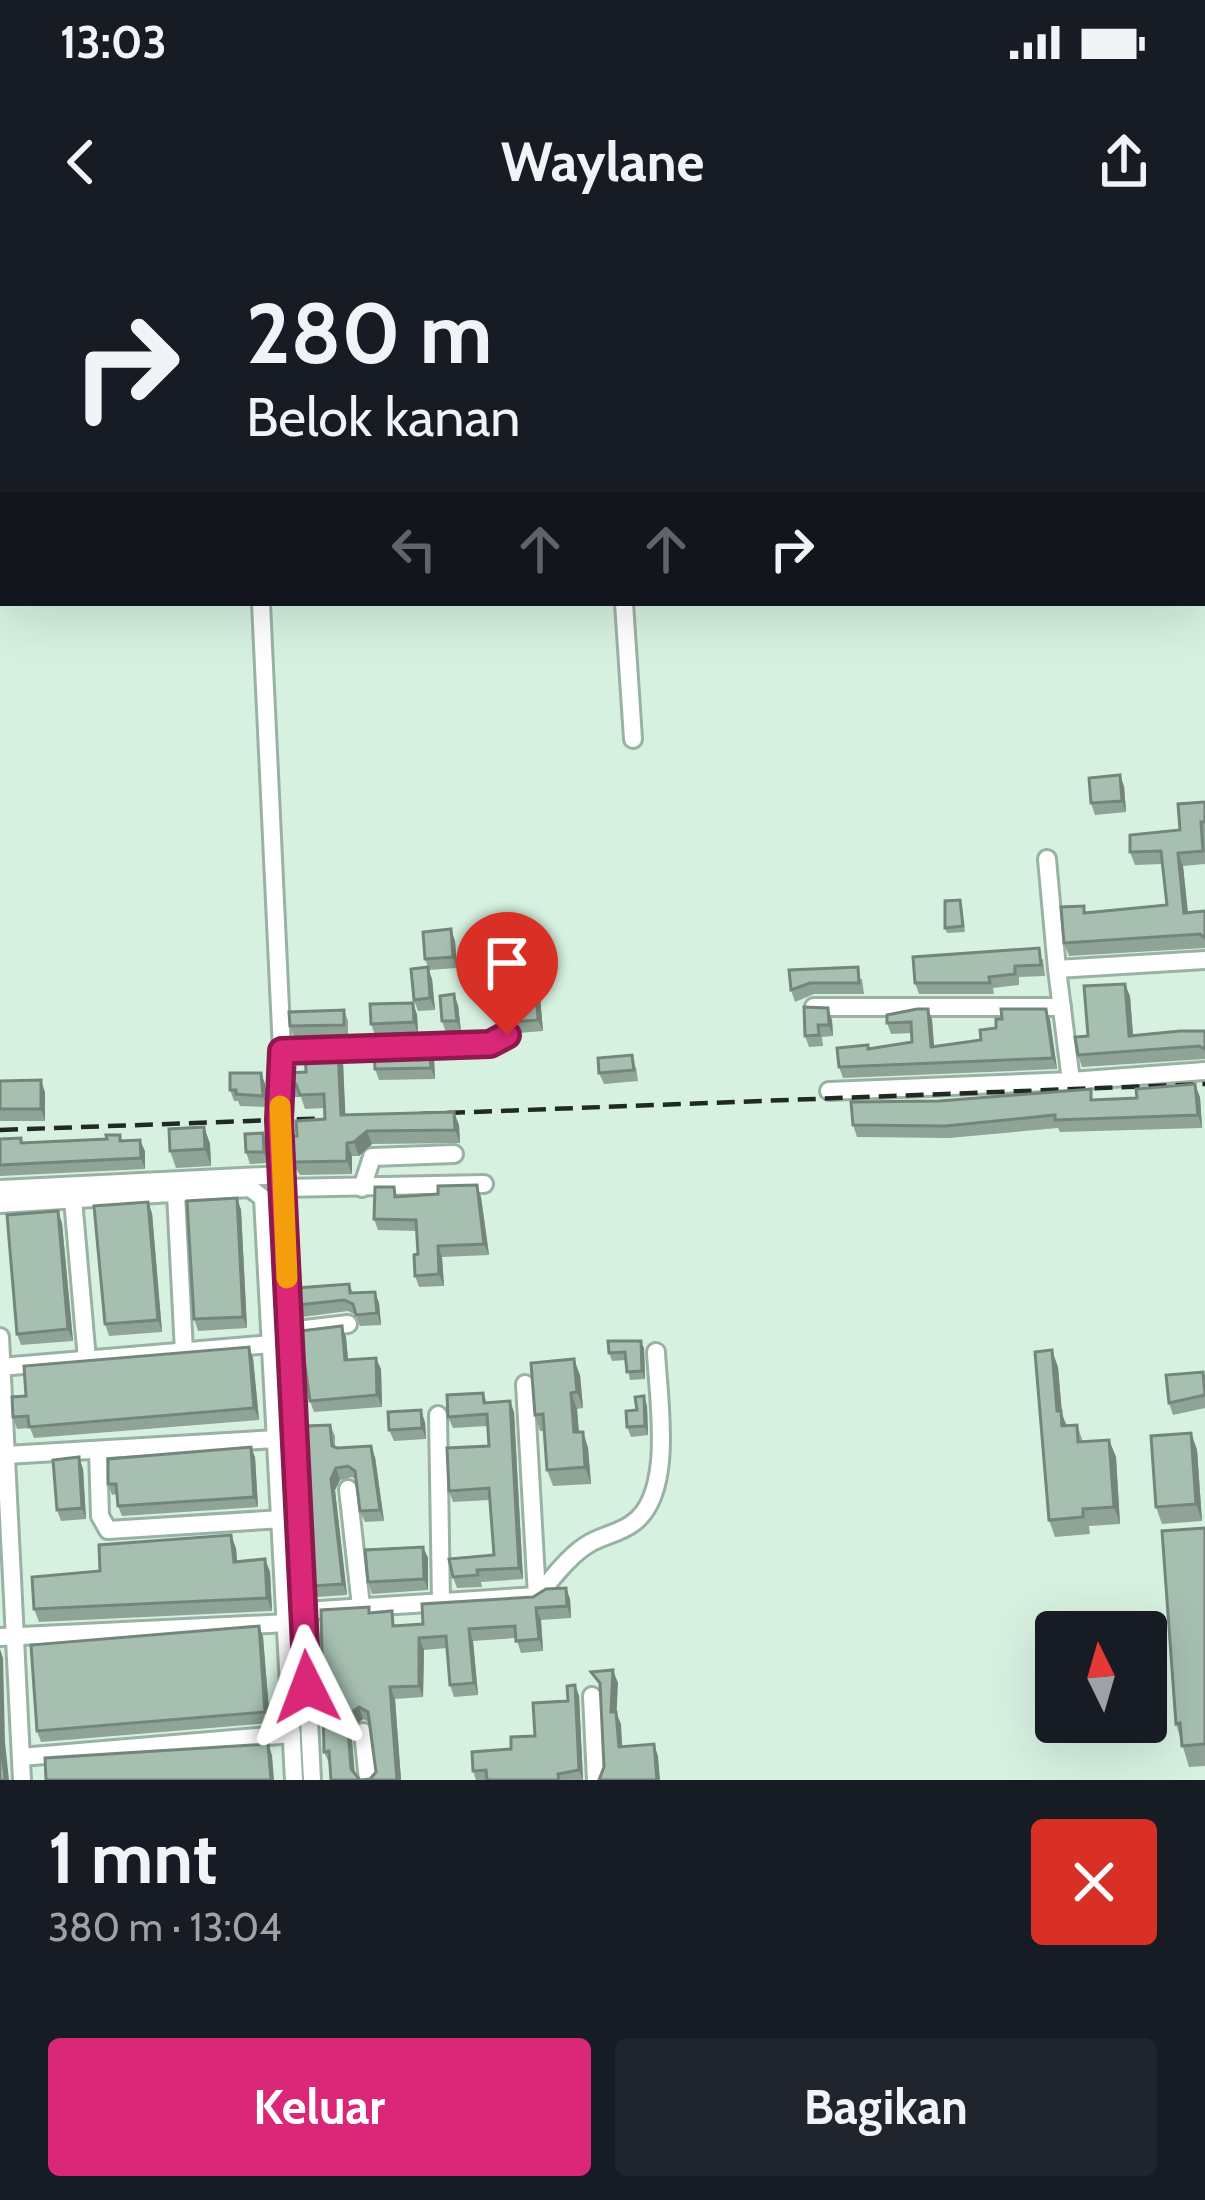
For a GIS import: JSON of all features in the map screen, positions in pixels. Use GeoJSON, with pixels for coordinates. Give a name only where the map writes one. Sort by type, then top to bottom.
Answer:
{"type":"FeatureCollection","features":[{"type":"Feature","properties":{"kind":"street"},"geometry":{"type":"LineString","coordinates":[[261,606],[282,1051],[279,1120],[288,1331],[312,1780]]}},
{"type":"Feature","properties":{"kind":"street"},"geometry":{"type":"LineString","coordinates":[[624,606],[633,739]]}},
{"type":"Feature","properties":{"kind":"street"},"geometry":{"type":"LineString","coordinates":[[1047,859],[1071,1082]]}},
{"type":"Feature","properties":{"kind":"street"},"geometry":{"type":"LineString","coordinates":[[1057,969],[1205,960]]}},
{"type":"Feature","properties":{"kind":"street"},"geometry":{"type":"LineString","coordinates":[[814,1007],[1062,1006]]}},
{"type":"Feature","properties":{"kind":"street"},"geometry":{"type":"LineString","coordinates":[[282,1051],[490,1044],[507,1035]]}},
{"type":"Feature","properties":{"kind":"street"},"geometry":{"type":"LineString","coordinates":[[829,1091],[1071,1082],[1205,1071]]}},
{"type":"Feature","properties":{"kind":"street"},"geometry":{"type":"LineString","coordinates":[[362,1188],[372,1157],[454,1154]]}},
{"type":"Feature","properties":{"kind":"street"},"geometry":{"type":"LineString","coordinates":[[0,1189],[283,1181],[362,1188],[484,1184]]}},
{"type":"Feature","properties":{"kind":"street"},"geometry":{"type":"LineString","coordinates":[[0,1204],[250,1188],[263,1198],[294,1780]]}},
{"type":"Feature","properties":{"kind":"street"},"geometry":{"type":"LineString","coordinates":[[176,1194],[184,1352]]}},
{"type":"Feature","properties":{"kind":"street"},"geometry":{"type":"LineString","coordinates":[[73,1199],[87,1360]]}},
{"type":"Feature","properties":{"kind":"street"},"geometry":{"type":"LineString","coordinates":[[288,1331],[348,1324]]}},
{"type":"Feature","properties":{"kind":"street"},"geometry":{"type":"LineString","coordinates":[[0,1337],[8,1636],[22,1780]]}},
{"type":"Feature","properties":{"kind":"street"},"geometry":{"type":"LineString","coordinates":[[1,1367],[272,1344]]}},
{"type":"Feature","properties":{"kind":"street"},"geometry":{"type":"LineString","coordinates":[[304,1611],[537,1596],[572,1556],[633,1523],[650,1504],[660,1469],[656,1352]]}},
{"type":"Feature","properties":{"kind":"street"},"geometry":{"type":"LineString","coordinates":[[525,1384],[537,1596]]}},
{"type":"Feature","properties":{"kind":"street"},"geometry":{"type":"LineString","coordinates":[[438,1414],[441,1601]]}},
{"type":"Feature","properties":{"kind":"street"},"geometry":{"type":"LineString","coordinates":[[6,1455],[277,1439]]}},
{"type":"Feature","properties":{"kind":"street"},"geometry":{"type":"LineString","coordinates":[[98,1450],[100,1516],[108,1529],[282,1520]]}},
{"type":"Feature","properties":{"kind":"street"},"geometry":{"type":"LineString","coordinates":[[348,1489],[361,1606]]}},
{"type":"Feature","properties":{"kind":"street"},"geometry":{"type":"LineString","coordinates":[[8,1636],[288,1623]]}},
{"type":"Feature","properties":{"kind":"street"},"geometry":{"type":"LineString","coordinates":[[592,1696],[596,1780]]}},
{"type":"Feature","properties":{"kind":"street"},"geometry":{"type":"LineString","coordinates":[[364,1732],[368,1780]]}},
{"type":"Feature","properties":{"kind":"street"},"geometry":{"type":"LineString","coordinates":[[21,1757],[292,1733]]}},
{"type":"Feature","properties":{"kind":"building"},"geometry":{"type":"Polygon","coordinates":[[[1120,775],[1122,801],[1091,803],[1089,778],[1120,775]]]}},
{"type":"Feature","properties":{"kind":"building"},"geometry":{"type":"Polygon","coordinates":[[[1205,802],[1203,851],[1178,853],[1184,913],[1205,911],[1205,938],[1200,934],[1064,943],[1061,907],[1084,906],[1084,913],[1167,905],[1161,851],[1130,852],[1130,835],[1180,830],[1178,804],[1205,802]]]}},
{"type":"Feature","properties":{"kind":"building"},"geometry":{"type":"Polygon","coordinates":[[[960,900],[963,926],[945,928],[945,901],[960,900]]]}},
{"type":"Feature","properties":{"kind":"building"},"geometry":{"type":"Polygon","coordinates":[[[451,929],[453,957],[425,959],[423,932],[451,929]]]}},
{"type":"Feature","properties":{"kind":"building"},"geometry":{"type":"Polygon","coordinates":[[[1039,948],[1041,965],[1015,966],[1015,974],[989,977],[990,983],[915,983],[913,957],[1039,948]]]}},
{"type":"Feature","properties":{"kind":"building"},"geometry":{"type":"Polygon","coordinates":[[[428,967],[430,998],[414,1000],[411,969],[428,967]]]}},
{"type":"Feature","properties":{"kind":"building"},"geometry":{"type":"Polygon","coordinates":[[[858,967],[859,983],[810,983],[791,990],[789,970],[858,967]]]}},
{"type":"Feature","properties":{"kind":"building"},"geometry":{"type":"Polygon","coordinates":[[[1125,984],[1129,1036],[1205,1031],[1205,1049],[1078,1055],[1075,1037],[1088,1036],[1084,986],[1125,984]]]}},
{"type":"Feature","properties":{"kind":"building"},"geometry":{"type":"Polygon","coordinates":[[[536,985],[538,1020],[515,1022],[508,988],[536,985]]]}},
{"type":"Feature","properties":{"kind":"building"},"geometry":{"type":"Polygon","coordinates":[[[454,994],[457,1021],[442,1021],[440,996],[454,994]]]}},
{"type":"Feature","properties":{"kind":"building"},"geometry":{"type":"Polygon","coordinates":[[[413,1003],[414,1022],[371,1024],[370,1004],[413,1003]]]}},
{"type":"Feature","properties":{"kind":"building"},"geometry":{"type":"Polygon","coordinates":[[[804,1007],[828,1008],[829,1025],[818,1025],[819,1035],[805,1036],[804,1007]]]}},
{"type":"Feature","properties":{"kind":"building"},"geometry":{"type":"Polygon","coordinates":[[[928,1009],[931,1047],[981,1040],[980,1030],[996,1028],[996,1019],[1002,1019],[1001,1009],[1046,1009],[1053,1058],[839,1067],[837,1048],[912,1042],[911,1022],[887,1023],[887,1015],[928,1009]]]}},
{"type":"Feature","properties":{"kind":"building"},"geometry":{"type":"Polygon","coordinates":[[[344,1010],[344,1025],[290,1026],[289,1012],[344,1010]]]}},
{"type":"Feature","properties":{"kind":"building"},"geometry":{"type":"Polygon","coordinates":[[[429,1047],[431,1068],[375,1069],[374,1049],[429,1047]]]}},
{"type":"Feature","properties":{"kind":"building"},"geometry":{"type":"Polygon","coordinates":[[[338,1048],[341,1115],[454,1112],[455,1130],[367,1131],[347,1143],[347,1161],[295,1162],[288,1137],[297,1136],[296,1121],[325,1119],[324,1094],[300,1095],[296,1084],[288,1083],[288,1073],[306,1072],[305,1049],[338,1048]]]}},
{"type":"Feature","properties":{"kind":"building"},"geometry":{"type":"Polygon","coordinates":[[[632,1055],[634,1070],[599,1073],[598,1058],[632,1055]]]}},
{"type":"Feature","properties":{"kind":"building"},"geometry":{"type":"Polygon","coordinates":[[[230,1073],[261,1073],[263,1096],[230,1090],[230,1073]]]}},
{"type":"Feature","properties":{"kind":"building"},"geometry":{"type":"Polygon","coordinates":[[[41,1080],[41,1109],[0,1109],[0,1081],[41,1080]]]}},
{"type":"Feature","properties":{"kind":"building"},"geometry":{"type":"Polygon","coordinates":[[[1195,1084],[1198,1115],[1055,1120],[1055,1115],[945,1126],[853,1125],[851,1102],[939,1101],[1091,1089],[1091,1100],[1137,1098],[1136,1089],[1195,1084]]]}},
{"type":"Feature","properties":{"kind":"building"},"geometry":{"type":"Polygon","coordinates":[[[204,1127],[205,1149],[170,1151],[169,1129],[204,1127]]]}},
{"type":"Feature","properties":{"kind":"building"},"geometry":{"type":"Polygon","coordinates":[[[263,1133],[264,1152],[246,1152],[245,1134],[263,1133]]]}},
{"type":"Feature","properties":{"kind":"building"},"geometry":{"type":"Polygon","coordinates":[[[106,1135],[120,1135],[120,1141],[140,1140],[141,1158],[0,1165],[0,1139],[21,1138],[21,1143],[107,1139],[106,1135]]]}},
{"type":"Feature","properties":{"kind":"building"},"geometry":{"type":"Polygon","coordinates":[[[477,1185],[484,1244],[438,1246],[439,1274],[415,1276],[416,1220],[374,1219],[375,1187],[394,1187],[395,1197],[438,1194],[438,1186],[477,1185]]]}},
{"type":"Feature","properties":{"kind":"building"},"geometry":{"type":"Polygon","coordinates":[[[237,1198],[243,1317],[194,1319],[187,1201],[237,1198]]]}},
{"type":"Feature","properties":{"kind":"building"},"geometry":{"type":"Polygon","coordinates":[[[148,1202],[158,1320],[105,1324],[94,1206],[148,1202]]]}},
{"type":"Feature","properties":{"kind":"building"},"geometry":{"type":"Polygon","coordinates":[[[58,1211],[68,1329],[17,1334],[7,1215],[58,1211]]]}},
{"type":"Feature","properties":{"kind":"building"},"geometry":{"type":"Polygon","coordinates":[[[349,1284],[350,1293],[375,1292],[377,1313],[356,1315],[353,1304],[344,1300],[297,1305],[297,1288],[349,1284]]]}},
{"type":"Feature","properties":{"kind":"building"},"geometry":{"type":"Polygon","coordinates":[[[342,1326],[345,1360],[376,1358],[377,1395],[310,1401],[300,1331],[342,1326]]]}},
{"type":"Feature","properties":{"kind":"building"},"geometry":{"type":"Polygon","coordinates":[[[608,1341],[641,1341],[642,1371],[627,1372],[625,1352],[609,1353],[608,1341]]]}},
{"type":"Feature","properties":{"kind":"building"},"geometry":{"type":"Polygon","coordinates":[[[249,1347],[254,1408],[29,1427],[28,1416],[13,1417],[12,1397],[26,1396],[24,1366],[249,1347]]]}},
{"type":"Feature","properties":{"kind":"building"},"geometry":{"type":"Polygon","coordinates":[[[1052,1350],[1062,1426],[1077,1425],[1078,1442],[1109,1440],[1114,1507],[1083,1509],[1083,1517],[1049,1520],[1035,1352],[1052,1350]]]}},
{"type":"Feature","properties":{"kind":"building"},"geometry":{"type":"Polygon","coordinates":[[[574,1359],[574,1432],[583,1432],[585,1467],[547,1470],[543,1414],[535,1415],[531,1363],[574,1359]]]}},
{"type":"Feature","properties":{"kind":"building"},"geometry":{"type":"Polygon","coordinates":[[[1203,1372],[1205,1395],[1169,1403],[1166,1375],[1203,1372]]]}},
{"type":"Feature","properties":{"kind":"building"},"geometry":{"type":"Polygon","coordinates":[[[483,1393],[484,1403],[510,1401],[519,1568],[477,1570],[478,1575],[453,1577],[449,1559],[494,1555],[489,1488],[449,1491],[447,1448],[489,1446],[487,1414],[448,1417],[447,1395],[483,1393]]]}},
{"type":"Feature","properties":{"kind":"building"},"geometry":{"type":"Polygon","coordinates":[[[644,1396],[645,1426],[627,1427],[626,1411],[637,1410],[635,1397],[644,1396]]]}},
{"type":"Feature","properties":{"kind":"building"},"geometry":{"type":"Polygon","coordinates":[[[421,1410],[422,1428],[389,1430],[388,1412],[421,1410]]]}},
{"type":"Feature","properties":{"kind":"building"},"geometry":{"type":"Polygon","coordinates":[[[330,1425],[332,1446],[371,1446],[380,1510],[360,1511],[355,1471],[348,1466],[336,1468],[331,1479],[343,1584],[312,1586],[306,1426],[330,1425]]]}},
{"type":"Feature","properties":{"kind":"building"},"geometry":{"type":"Polygon","coordinates":[[[1191,1433],[1196,1504],[1156,1507],[1151,1436],[1191,1433]]]}},
{"type":"Feature","properties":{"kind":"building"},"geometry":{"type":"Polygon","coordinates":[[[251,1447],[254,1497],[118,1506],[116,1484],[108,1484],[108,1459],[251,1447]]]}},
{"type":"Feature","properties":{"kind":"building"},"geometry":{"type":"Polygon","coordinates":[[[79,1457],[82,1508],[57,1510],[53,1460],[79,1457]]]}},
{"type":"Feature","properties":{"kind":"building"},"geometry":{"type":"Polygon","coordinates":[[[1205,1528],[1205,1744],[1182,1746],[1180,1723],[1176,1724],[1162,1531],[1205,1528]]]}},
{"type":"Feature","properties":{"kind":"building"},"geometry":{"type":"Polygon","coordinates":[[[231,1535],[234,1562],[265,1559],[267,1598],[34,1609],[32,1577],[100,1571],[99,1545],[231,1535]]]}},
{"type":"Feature","properties":{"kind":"building"},"geometry":{"type":"Polygon","coordinates":[[[423,1547],[424,1579],[368,1582],[365,1550],[423,1547]]]}},
{"type":"Feature","properties":{"kind":"building"},"geometry":{"type":"Polygon","coordinates":[[[566,1588],[567,1606],[536,1608],[539,1639],[516,1641],[515,1626],[469,1629],[474,1683],[450,1685],[446,1636],[419,1638],[419,1686],[390,1687],[397,1780],[361,1780],[376,1772],[368,1712],[359,1707],[347,1716],[351,1769],[360,1780],[331,1780],[329,1751],[324,1752],[321,1610],[369,1607],[369,1613],[392,1611],[393,1626],[423,1624],[422,1604],[533,1597],[546,1589],[566,1588]]]}},
{"type":"Feature","properties":{"kind":"building"},"geometry":{"type":"Polygon","coordinates":[[[259,1626],[265,1712],[37,1731],[31,1645],[259,1626]]]}},
{"type":"Feature","properties":{"kind":"building"},"geometry":{"type":"Polygon","coordinates":[[[613,1670],[611,1712],[616,1712],[619,1747],[654,1744],[657,1780],[599,1780],[604,1767],[600,1683],[591,1672],[613,1670]]]}},
{"type":"Feature","properties":{"kind":"building"},"geometry":{"type":"Polygon","coordinates":[[[575,1685],[579,1770],[558,1774],[559,1780],[487,1780],[486,1770],[473,1771],[472,1752],[511,1749],[511,1737],[535,1736],[533,1703],[568,1701],[567,1686],[575,1685]]]}},
{"type":"Feature","properties":{"kind":"building"},"geometry":{"type":"Polygon","coordinates":[[[0,1727],[5,1780],[0,1780],[0,1727]]]}},
{"type":"Feature","properties":{"kind":"building"},"geometry":{"type":"Polygon","coordinates":[[[268,1744],[271,1780],[46,1780],[45,1758],[268,1744]]]}},
{"type":"Feature","properties":{"kind":"railway"},"geometry":{"type":"LineString","coordinates":[[420,1114],[1205,1084]]}},
{"type":"Feature","properties":{"kind":"railway"},"geometry":{"type":"LineString","coordinates":[[0,1130],[360,1117]]}},
{"type":"Feature","properties":{"kind":"slow traffic"},"geometry":{"type":"LineString","coordinates":[[280,1106],[287,1278]]}},
{"type":"Feature","properties":{"kind":"route"},"geometry":{"type":"LineString","coordinates":[[307,1687],[279,1120],[282,1051],[490,1044],[507,1035]]}}]}
